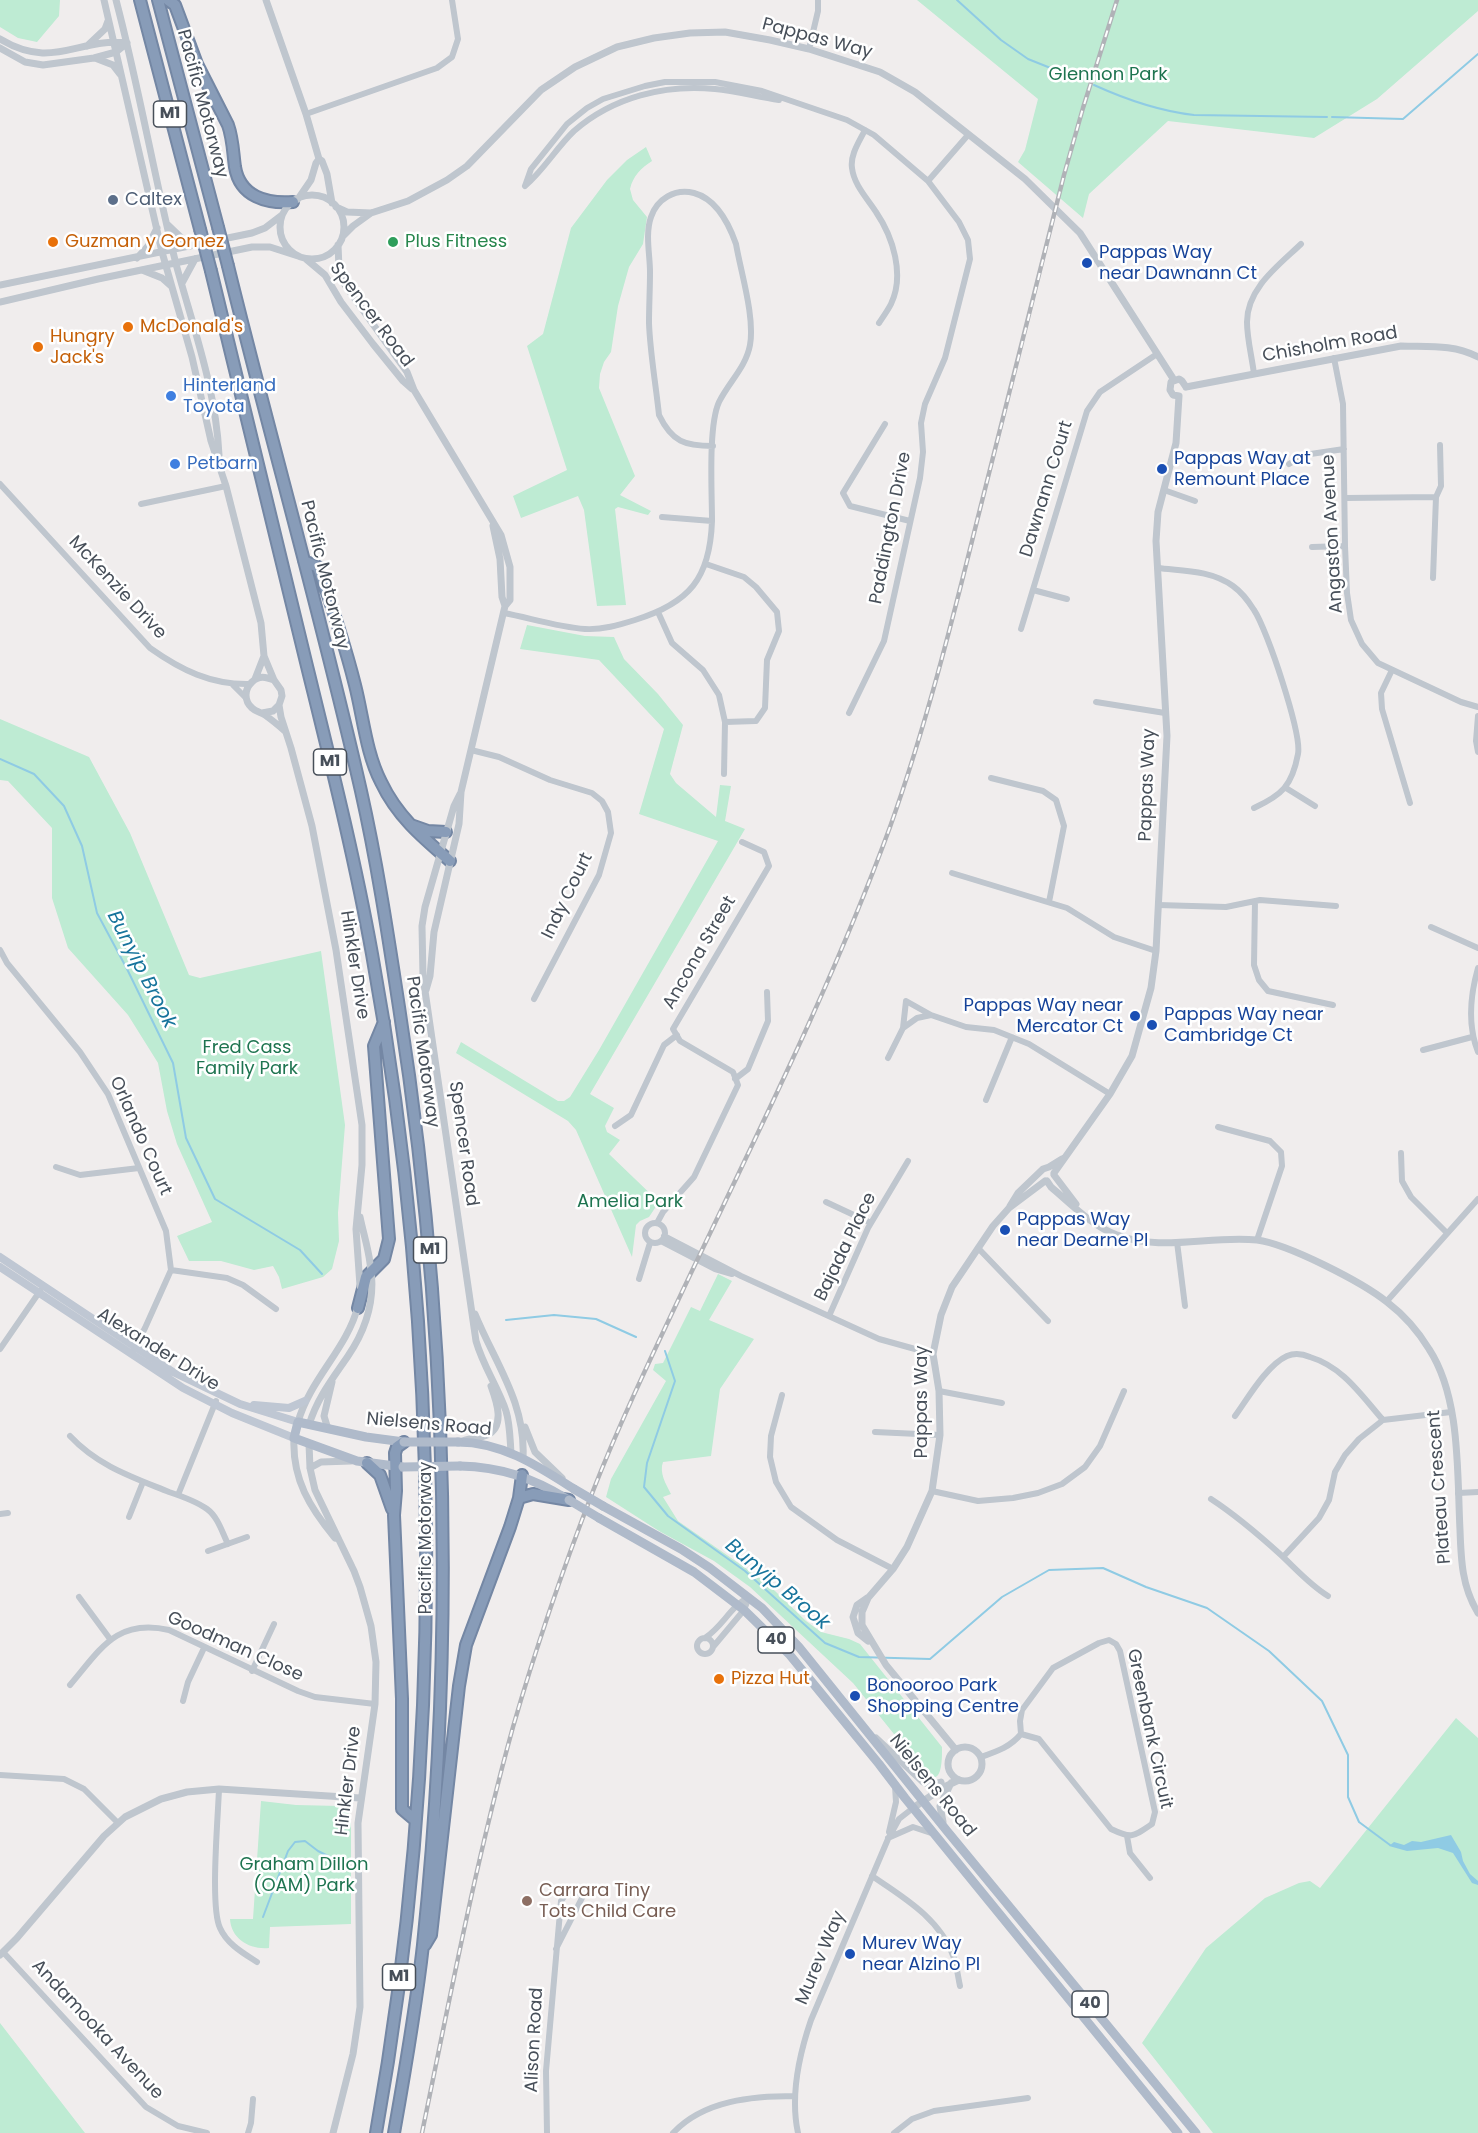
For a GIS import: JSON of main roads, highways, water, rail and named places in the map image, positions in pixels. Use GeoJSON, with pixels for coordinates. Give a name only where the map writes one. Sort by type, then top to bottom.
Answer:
{"type":"FeatureCollection","features":[{"type":"Feature","properties":{"kind":"highway","name":"Pacific Motorway"},"geometry":{"type":"LineString","coordinates":[[140,0],[211,271],[336,785],[368,929],[384,1022],[411,1240],[424,1432],[425,1605],[422,1711],[415,1820],[398,1987],[376,2133]]}},
{"type":"Feature","properties":{"kind":"highway","name":"Pacific Motorway"},"geometry":{"type":"LineString","coordinates":[[158,0],[304,561],[361,794],[410,1077],[428,1223],[438,1360],[444,1599],[435,1808],[423,1949],[394,2133]]}},
{"type":"Feature","properties":{"kind":"highway"},"geometry":{"type":"LineString","coordinates":[[168,0],[175,5],[202,75],[228,125],[232,135],[235,169],[242,185],[255,197],[271,203],[296,200]]}},
{"type":"Feature","properties":{"kind":"highway"},"geometry":{"type":"LineString","coordinates":[[304,561],[318,567],[351,670],[372,758],[381,782],[393,804],[419,836],[450,861]]}},
{"type":"Feature","properties":{"kind":"highway"},"geometry":{"type":"LineString","coordinates":[[411,825],[428,831],[446,832]]}},
{"type":"Feature","properties":{"kind":"highway"},"geometry":{"type":"LineString","coordinates":[[358,1308],[366,1277],[385,1256],[389,1239],[374,1046],[384,1022]]}},
{"type":"Feature","properties":{"kind":"highway"},"geometry":{"type":"LineString","coordinates":[[404,1442],[396,1450],[399,1467],[394,1515],[402,1699],[402,1809],[415,1820]]}},
{"type":"Feature","properties":{"kind":"highway"},"geometry":{"type":"LineString","coordinates":[[362,1462],[376,1470],[382,1478],[394,1515]]}},
{"type":"Feature","properties":{"kind":"highway"},"geometry":{"type":"LineString","coordinates":[[423,1949],[431,1935],[459,1686],[466,1645],[510,1527],[519,1498],[522,1475]]}},
{"type":"Feature","properties":{"kind":"highway"},"geometry":{"type":"LineString","coordinates":[[519,1498],[533,1494],[570,1500]]}},
{"type":"Feature","properties":{"kind":"main road","name":"Alexander Drive"},"geometry":{"type":"LineString","coordinates":[[0,1257],[41,1289],[132,1351],[173,1372],[217,1400],[309,1444]]}},
{"type":"Feature","properties":{"kind":"main road","name":"Alexander Drive"},"geometry":{"type":"LineString","coordinates":[[0,1267],[41,1289]]}},
{"type":"Feature","properties":{"kind":"main road","name":"Alexander Drive"},"geometry":{"type":"LineString","coordinates":[[217,1400],[227,1400],[298,1422]]}},
{"type":"Feature","properties":{"kind":"main road"},"geometry":{"type":"LineString","coordinates":[[227,1400],[277,1408],[294,1408],[305,1401]]}},
{"type":"Feature","properties":{"kind":"main road","name":"40"},"geometry":{"type":"LineString","coordinates":[[298,1422],[309,1425]]}},
{"type":"Feature","properties":{"kind":"main road","name":"Hinkler Drive"},"geometry":{"type":"LineString","coordinates":[[294,1438],[298,1422]]}},
{"type":"Feature","properties":{"kind":"main road","name":"Hinkler Drive"},"geometry":{"type":"LineString","coordinates":[[309,1425],[309,1444]]}},
{"type":"Feature","properties":{"kind":"main road","name":"Nielsens Road"},"geometry":{"type":"LineString","coordinates":[[309,1425],[404,1442],[483,1444],[511,1453],[681,1549],[749,1597],[799,1647],[946,1831],[1196,2133]]}},
{"type":"Feature","properties":{"kind":"main road","name":"40"},"geometry":{"type":"LineString","coordinates":[[309,1444],[362,1462],[399,1467],[495,1468],[522,1475],[570,1500]]}},
{"type":"Feature","properties":{"kind":"main road"},"geometry":{"type":"LineString","coordinates":[[511,1453],[522,1475]]}},
{"type":"Feature","properties":{"kind":"main road"},"geometry":{"type":"LineString","coordinates":[[522,1475],[523,1458]]}},
{"type":"Feature","properties":{"kind":"main road","name":"Nielsens Road"},"geometry":{"type":"LineString","coordinates":[[570,1500],[685,1566],[740,1607],[789,1654],[1178,2133]]}},
{"type":"Feature","properties":{"kind":"water"},"geometry":{"type":"Polygon","coordinates":[[[1451,1835],[1470,1874],[1478,1881],[1478,1885],[1472,1883],[1453,1853],[1438,1848],[1407,1851],[1389,1846],[1394,1842],[1404,1845],[1412,1841],[1421,1842],[1451,1835]]]}},
{"type":"Feature","properties":{"kind":"waterway"},"geometry":{"type":"LineString","coordinates":[[957,0],[1001,40],[1028,59],[1058,71]]}},
{"type":"Feature","properties":{"kind":"waterway"},"geometry":{"type":"LineString","coordinates":[[1332,117],[1403,119],[1478,54]]}},
{"type":"Feature","properties":{"kind":"waterway"},"geometry":{"type":"LineString","coordinates":[[1073,77],[1082,81]]}},
{"type":"Feature","properties":{"kind":"waterway"},"geometry":{"type":"LineString","coordinates":[[1094,85],[1143,104],[1194,115],[1327,117]]}},
{"type":"Feature","properties":{"kind":"waterway","name":"Bunyip Brook"},"geometry":{"type":"LineString","coordinates":[[0,759],[34,774],[64,806],[82,846],[97,913],[173,1063],[186,1138],[215,1199],[300,1250],[322,1274]]}},
{"type":"Feature","properties":{"kind":"waterway","name":"Bunyip Brook"},"geometry":{"type":"LineString","coordinates":[[506,1320],[554,1315],[596,1319],[636,1337]]}},
{"type":"Feature","properties":{"kind":"waterway","name":"Bunyip Brook"},"geometry":{"type":"LineString","coordinates":[[665,1351],[675,1381],[647,1463],[644,1487],[668,1516],[745,1571],[825,1643],[859,1657],[930,1659],[1002,1597],[1049,1570],[1103,1568],[1146,1587],[1207,1608],[1269,1651],[1322,1701],[1348,1755],[1348,1797],[1359,1822],[1390,1845]]}},
{"type":"Feature","properties":{"kind":"waterway"},"geometry":{"type":"LineString","coordinates":[[263,1917],[288,1851],[295,1842],[305,1841],[332,1858]]}},
{"type":"Feature","properties":{"kind":"railway"},"geometry":{"type":"LineString","coordinates":[[422,2133],[487,1828],[513,1727],[561,1579],[593,1491],[628,1408],[821,997],[868,884],[903,789],[948,635],[1064,175],[1117,0]]}},
{"type":"Feature","properties":{"kind":"place","name":"Caltex"},"geometry":{"type":"Point","coordinates":[113,200]}},
{"type":"Feature","properties":{"kind":"place","name":"Guzman y Gomez"},"geometry":{"type":"Point","coordinates":[53,242]}},
{"type":"Feature","properties":{"kind":"place","name":"Plus Fitness"},"geometry":{"type":"Point","coordinates":[393,242]}},
{"type":"Feature","properties":{"kind":"place","name":"Pappas Way near Dawnann Ct"},"geometry":{"type":"Point","coordinates":[1087,263]}},
{"type":"Feature","properties":{"kind":"place","name":"McDonald's"},"geometry":{"type":"Point","coordinates":[128,327]}},
{"type":"Feature","properties":{"kind":"place","name":"Hungry Jack's"},"geometry":{"type":"Point","coordinates":[38,347]}},
{"type":"Feature","properties":{"kind":"place","name":"Hinterland Toyota"},"geometry":{"type":"Point","coordinates":[171,396]}},
{"type":"Feature","properties":{"kind":"place","name":"Petbarn"},"geometry":{"type":"Point","coordinates":[175,464]}},
{"type":"Feature","properties":{"kind":"place","name":"Pappas Way at Remount Place"},"geometry":{"type":"Point","coordinates":[1162,469]}},
{"type":"Feature","properties":{"kind":"place","name":"Pappas Way near Mercator Ct"},"geometry":{"type":"Point","coordinates":[1135,1016]}},
{"type":"Feature","properties":{"kind":"place","name":"Pappas Way near Cambridge Ct"},"geometry":{"type":"Point","coordinates":[1152,1025]}},
{"type":"Feature","properties":{"kind":"place","name":"Pappas Way near Dearne Pl"},"geometry":{"type":"Point","coordinates":[1005,1230]}},
{"type":"Feature","properties":{"kind":"place","name":"Pizza Hut"},"geometry":{"type":"Point","coordinates":[719,1679]}},
{"type":"Feature","properties":{"kind":"place","name":"Bonooroo Park Shopping Centre"},"geometry":{"type":"Point","coordinates":[855,1696]}},
{"type":"Feature","properties":{"kind":"place","name":"Carrara Tiny Tots Child Care"},"geometry":{"type":"Point","coordinates":[527,1901]}},
{"type":"Feature","properties":{"kind":"place","name":"Murev Way near Alzino Pl"},"geometry":{"type":"Point","coordinates":[850,1954]}},
{"type":"Feature","properties":{"kind":"park label","name":"Glennon Park"},"geometry":{"type":"Point","coordinates":[1108,75]}},
{"type":"Feature","properties":{"kind":"park label","name":"Fred Cass Family Park"},"geometry":{"type":"Point","coordinates":[247,1058]}},
{"type":"Feature","properties":{"kind":"park label","name":"Amelia Park"},"geometry":{"type":"Point","coordinates":[630,1202]}},
{"type":"Feature","properties":{"kind":"park label","name":"Graham Dillon (OAM) Park"},"geometry":{"type":"Point","coordinates":[304,1875]}}]}
